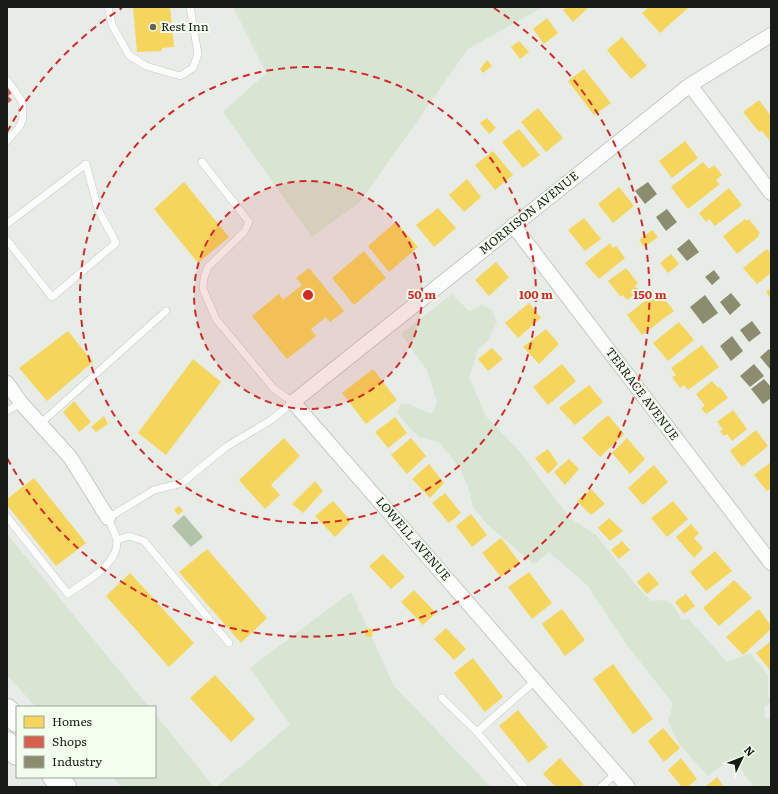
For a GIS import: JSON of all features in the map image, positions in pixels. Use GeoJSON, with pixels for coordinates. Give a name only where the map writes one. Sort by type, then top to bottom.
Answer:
{"type":"FeatureCollection","features":[{"type":"Feature","properties":{"kind":"main road"},"geometry":{"type":"LineString","coordinates":[[7,710],[16,720]]}},
{"type":"Feature","properties":{"kind":"main road"},"geometry":{"type":"LineString","coordinates":[[7,743],[16,753]]}},
{"type":"Feature","properties":{"kind":"main road"},"geometry":{"type":"LineString","coordinates":[[55,778],[65,787]]}},
{"type":"Feature","properties":{"kind":"street","name":"MORRISON AVENUE"},"geometry":{"type":"LineString","coordinates":[[294,402],[690,85],[771,35]]}},
{"type":"Feature","properties":{"kind":"street"},"geometry":{"type":"LineString","coordinates":[[690,85],[771,193]]}},
{"type":"Feature","properties":{"kind":"street","name":"TERRACE AVENUE"},"geometry":{"type":"LineString","coordinates":[[514,225],[771,563]]}},
{"type":"Feature","properties":{"kind":"street"},"geometry":{"type":"LineString","coordinates":[[7,383],[21,403],[41,423],[70,457],[108,518]]}},
{"type":"Feature","properties":{"kind":"street","name":"LOWELL AVENUE"},"geometry":{"type":"LineString","coordinates":[[294,402],[628,787]]}},
{"type":"Feature","properties":{"kind":"lane"},"geometry":{"type":"LineString","coordinates":[[108,7],[112,25],[129,55],[146,66],[180,76],[193,68],[198,54],[190,7]]}},
{"type":"Feature","properties":{"kind":"lane"},"geometry":{"type":"LineString","coordinates":[[7,80],[22,101],[23,118],[20,126],[7,141]]}},
{"type":"Feature","properties":{"kind":"lane","name":"LOWELL AVENUE"},"geometry":{"type":"LineString","coordinates":[[202,162],[249,222],[244,232],[208,267],[204,278],[203,289],[216,319],[274,389],[294,402]]}},
{"type":"Feature","properties":{"kind":"lane"},"geometry":{"type":"LineString","coordinates":[[7,224],[86,164],[98,209],[116,243],[52,297],[7,240]]}},
{"type":"Feature","properties":{"kind":"lane"},"geometry":{"type":"LineString","coordinates":[[41,423],[166,310]]}},
{"type":"Feature","properties":{"kind":"lane"},"geometry":{"type":"LineString","coordinates":[[7,516],[68,594],[107,566],[115,554],[117,540],[108,518],[154,490],[182,483],[226,447],[271,420],[294,402]]}},
{"type":"Feature","properties":{"kind":"lane"},"geometry":{"type":"LineString","coordinates":[[7,411],[21,403]]}},
{"type":"Feature","properties":{"kind":"lane"},"geometry":{"type":"LineString","coordinates":[[117,540],[129,536],[144,541],[229,643]]}},
{"type":"Feature","properties":{"kind":"lane"},"geometry":{"type":"LineString","coordinates":[[477,732],[536,680]]}},
{"type":"Feature","properties":{"kind":"lane"},"geometry":{"type":"LineString","coordinates":[[442,698],[477,732],[524,787]]}},
{"type":"Feature","properties":{"kind":"lane"},"geometry":{"type":"LineString","coordinates":[[600,787],[616,773]]}},
{"type":"Feature","properties":{"kind":"shaded area"},"geometry":{"type":"Polygon","coordinates":[[[233,7],[543,7],[468,49],[360,202],[312,237],[223,112],[266,73],[233,7]]]}},
{"type":"Feature","properties":{"kind":"shaded area"},"geometry":{"type":"Polygon","coordinates":[[[452,294],[469,311],[482,305],[492,310],[497,323],[487,342],[478,349],[469,378],[486,416],[520,452],[570,518],[596,535],[636,585],[651,601],[663,600],[671,603],[682,620],[689,619],[727,662],[750,653],[768,675],[768,696],[771,702],[764,707],[765,718],[771,719],[771,787],[754,787],[732,758],[708,776],[679,744],[668,721],[673,704],[624,641],[587,585],[549,552],[534,564],[489,526],[473,507],[468,486],[459,467],[439,442],[419,437],[397,412],[401,404],[409,404],[431,414],[437,402],[427,370],[401,334],[452,294]]]}},
{"type":"Feature","properties":{"kind":"shaded area"},"geometry":{"type":"Polygon","coordinates":[[[184,515],[203,537],[191,547],[172,526],[184,515]]]}},
{"type":"Feature","properties":{"kind":"shaded area"},"geometry":{"type":"Polygon","coordinates":[[[7,534],[148,706],[35,706],[7,675],[7,534]]]}},
{"type":"Feature","properties":{"kind":"shaded area"},"geometry":{"type":"Polygon","coordinates":[[[351,592],[394,686],[491,787],[216,787],[290,725],[250,668],[351,592]]]}},
{"type":"Feature","properties":{"kind":"shaded area"},"geometry":{"type":"Polygon","coordinates":[[[156,715],[214,787],[123,787],[112,778],[156,778],[156,715]]]}},
{"type":"Feature","properties":{"kind":"building: Homes","name":"Rest Inn"},"geometry":{"type":"Polygon","coordinates":[[[133,7],[170,7],[174,47],[162,48],[162,51],[137,52],[133,7]]]}},
{"type":"Feature","properties":{"kind":"building: Homes"},"geometry":{"type":"Polygon","coordinates":[[[567,7],[589,7],[573,22],[563,10],[567,7]]]}},
{"type":"Feature","properties":{"kind":"building: Homes"},"geometry":{"type":"Polygon","coordinates":[[[649,7],[689,7],[660,33],[642,13],[649,7]]]}},
{"type":"Feature","properties":{"kind":"building: Homes"},"geometry":{"type":"Polygon","coordinates":[[[547,18],[558,33],[544,44],[533,29],[547,18]]]}},
{"type":"Feature","properties":{"kind":"building: Homes"},"geometry":{"type":"Polygon","coordinates":[[[622,37],[647,66],[631,79],[607,50],[622,37]]]}},
{"type":"Feature","properties":{"kind":"building: Homes"},"geometry":{"type":"Polygon","coordinates":[[[519,41],[529,52],[520,59],[511,47],[519,41]]]}},
{"type":"Feature","properties":{"kind":"building: Homes"},"geometry":{"type":"Polygon","coordinates":[[[487,60],[492,66],[483,73],[480,69],[487,60]]]}},
{"type":"Feature","properties":{"kind":"building: Homes"},"geometry":{"type":"Polygon","coordinates":[[[584,69],[611,103],[594,115],[568,81],[584,69]]]}},
{"type":"Feature","properties":{"kind":"building: Homes"},"geometry":{"type":"Polygon","coordinates":[[[759,100],[771,116],[771,142],[762,131],[759,132],[743,112],[759,100]]]}},
{"type":"Feature","properties":{"kind":"building: Homes"},"geometry":{"type":"Polygon","coordinates":[[[538,108],[563,138],[546,152],[521,122],[538,108]]]}},
{"type":"Feature","properties":{"kind":"building: Homes"},"geometry":{"type":"Polygon","coordinates":[[[487,118],[496,128],[489,134],[480,123],[487,118]]]}},
{"type":"Feature","properties":{"kind":"building: Homes"},"geometry":{"type":"Polygon","coordinates":[[[519,129],[540,155],[523,168],[502,142],[519,129]]]}},
{"type":"Feature","properties":{"kind":"building: Homes"},"geometry":{"type":"Polygon","coordinates":[[[685,141],[698,158],[672,178],[659,161],[685,141]]]}},
{"type":"Feature","properties":{"kind":"building: Homes"},"geometry":{"type":"Polygon","coordinates":[[[493,151],[513,175],[495,190],[475,165],[493,151]]]}},
{"type":"Feature","properties":{"kind":"building: Homes"},"geometry":{"type":"Polygon","coordinates":[[[703,162],[709,169],[714,165],[722,175],[716,180],[720,184],[688,209],[671,187],[703,162]]]}},
{"type":"Feature","properties":{"kind":"building: Homes"},"geometry":{"type":"Polygon","coordinates":[[[467,179],[481,197],[464,212],[449,195],[467,179]]]}},
{"type":"Feature","properties":{"kind":"building: Homes"},"geometry":{"type":"Polygon","coordinates":[[[184,182],[229,237],[198,263],[154,209],[184,182]]]}},
{"type":"Feature","properties":{"kind":"building: Homes"},"geometry":{"type":"Polygon","coordinates":[[[619,187],[634,206],[613,223],[598,204],[619,187]]]}},
{"type":"Feature","properties":{"kind":"building: Homes"},"geometry":{"type":"Polygon","coordinates":[[[729,188],[742,205],[715,226],[709,219],[706,222],[699,213],[729,188]]]}},
{"type":"Feature","properties":{"kind":"building: Homes"},"geometry":{"type":"Polygon","coordinates":[[[438,208],[456,228],[434,247],[416,225],[438,208]]]}},
{"type":"Feature","properties":{"kind":"building: Homes"},"geometry":{"type":"Polygon","coordinates":[[[584,218],[601,239],[585,251],[568,230],[584,218]]]}},
{"type":"Feature","properties":{"kind":"building: Homes"},"geometry":{"type":"Polygon","coordinates":[[[745,219],[747,221],[749,219],[760,233],[758,235],[759,236],[737,254],[723,236],[745,219]]]}},
{"type":"Feature","properties":{"kind":"building: Homes"},"geometry":{"type":"Polygon","coordinates":[[[396,222],[418,247],[389,272],[368,246],[396,222]]]}},
{"type":"Feature","properties":{"kind":"building: Homes"},"geometry":{"type":"Polygon","coordinates":[[[652,230],[658,237],[644,247],[639,240],[652,230]]]}},
{"type":"Feature","properties":{"kind":"building: Homes"},"geometry":{"type":"Polygon","coordinates":[[[610,243],[613,248],[616,246],[625,258],[599,279],[585,263],[610,243]]]}},
{"type":"Feature","properties":{"kind":"building: Homes"},"geometry":{"type":"Polygon","coordinates":[[[767,249],[771,254],[771,273],[757,284],[743,268],[767,249]]]}},
{"type":"Feature","properties":{"kind":"building: Homes"},"geometry":{"type":"Polygon","coordinates":[[[364,251],[386,278],[354,305],[332,278],[364,251]]]}},
{"type":"Feature","properties":{"kind":"building: Homes"},"geometry":{"type":"Polygon","coordinates":[[[671,254],[679,264],[668,273],[660,263],[671,254]]]}},
{"type":"Feature","properties":{"kind":"building: Homes"},"geometry":{"type":"Polygon","coordinates":[[[496,262],[509,277],[489,296],[475,280],[496,262]]]}},
{"type":"Feature","properties":{"kind":"building: Homes"},"geometry":{"type":"Polygon","coordinates":[[[309,268],[344,311],[330,322],[326,317],[311,329],[316,336],[287,359],[252,316],[279,294],[283,300],[302,285],[296,278],[309,268]]]}},
{"type":"Feature","properties":{"kind":"building: Homes"},"geometry":{"type":"Polygon","coordinates":[[[626,268],[638,283],[635,286],[639,291],[627,300],[623,295],[621,297],[608,281],[626,268]]]}},
{"type":"Feature","properties":{"kind":"building: Homes"},"geometry":{"type":"Polygon","coordinates":[[[771,288],[771,299],[766,292],[771,288]]]}},
{"type":"Feature","properties":{"kind":"building: Homes"},"geometry":{"type":"Polygon","coordinates":[[[658,291],[674,311],[642,335],[627,315],[658,291]]]}},
{"type":"Feature","properties":{"kind":"building: Homes"},"geometry":{"type":"Polygon","coordinates":[[[529,303],[541,318],[518,338],[505,323],[529,303]]]}},
{"type":"Feature","properties":{"kind":"building: Homes"},"geometry":{"type":"Polygon","coordinates":[[[679,322],[694,340],[668,361],[653,343],[679,322]]]}},
{"type":"Feature","properties":{"kind":"building: Homes"},"geometry":{"type":"Polygon","coordinates":[[[546,329],[559,344],[539,364],[523,347],[546,329]]]}},
{"type":"Feature","properties":{"kind":"building: Homes"},"geometry":{"type":"Polygon","coordinates":[[[68,331],[93,362],[47,401],[19,368],[68,331]]]}},
{"type":"Feature","properties":{"kind":"building: Homes"},"geometry":{"type":"Polygon","coordinates":[[[702,345],[719,367],[688,390],[684,385],[680,388],[672,377],[676,375],[671,368],[702,345]]]}},
{"type":"Feature","properties":{"kind":"building: Homes"},"geometry":{"type":"Polygon","coordinates":[[[492,348],[503,359],[488,371],[478,359],[492,348]]]}},
{"type":"Feature","properties":{"kind":"building: Homes"},"geometry":{"type":"Polygon","coordinates":[[[193,359],[221,382],[166,455],[138,433],[193,359]]]}},
{"type":"Feature","properties":{"kind":"building: Homes"},"geometry":{"type":"Polygon","coordinates":[[[562,364],[576,381],[548,405],[533,387],[562,364]]]}},
{"type":"Feature","properties":{"kind":"building: Homes"},"geometry":{"type":"Polygon","coordinates":[[[373,369],[397,400],[366,424],[342,393],[373,369]]]}},
{"type":"Feature","properties":{"kind":"building: Homes"},"geometry":{"type":"Polygon","coordinates":[[[712,381],[718,388],[720,387],[728,398],[706,414],[701,408],[705,406],[696,394],[712,381]]]}},
{"type":"Feature","properties":{"kind":"building: Homes"},"geometry":{"type":"Polygon","coordinates":[[[589,385],[603,402],[575,425],[559,408],[589,385]]]}},
{"type":"Feature","properties":{"kind":"building: Homes"},"geometry":{"type":"Polygon","coordinates":[[[74,401],[91,422],[79,432],[63,412],[74,401]]]}},
{"type":"Feature","properties":{"kind":"building: Homes"},"geometry":{"type":"Polygon","coordinates":[[[733,410],[747,429],[732,441],[727,434],[724,436],[720,431],[723,429],[717,422],[733,410]]]}},
{"type":"Feature","properties":{"kind":"building: Homes"},"geometry":{"type":"Polygon","coordinates":[[[608,415],[624,434],[600,457],[582,438],[608,415]]]}},
{"type":"Feature","properties":{"kind":"building: Homes"},"geometry":{"type":"Polygon","coordinates":[[[104,416],[108,424],[96,432],[91,427],[104,416]]]}},
{"type":"Feature","properties":{"kind":"building: Homes"},"geometry":{"type":"Polygon","coordinates":[[[395,417],[407,433],[388,448],[375,432],[395,417]]]}},
{"type":"Feature","properties":{"kind":"building: Homes"},"geometry":{"type":"Polygon","coordinates":[[[756,430],[768,446],[742,467],[730,451],[756,430]]]}},
{"type":"Feature","properties":{"kind":"building: Homes"},"geometry":{"type":"Polygon","coordinates":[[[284,438],[300,456],[271,485],[280,495],[265,509],[239,480],[284,438]]]}},
{"type":"Feature","properties":{"kind":"building: Homes"},"geometry":{"type":"Polygon","coordinates":[[[411,438],[426,456],[407,474],[391,455],[411,438]]]}},
{"type":"Feature","properties":{"kind":"building: Homes"},"geometry":{"type":"Polygon","coordinates":[[[627,438],[645,459],[630,474],[612,453],[627,438]]]}},
{"type":"Feature","properties":{"kind":"building: Homes"},"geometry":{"type":"Polygon","coordinates":[[[548,449],[558,464],[548,474],[535,458],[548,449]]]}},
{"type":"Feature","properties":{"kind":"building: Homes"},"geometry":{"type":"Polygon","coordinates":[[[569,459],[579,469],[565,485],[554,472],[569,459]]]}},
{"type":"Feature","properties":{"kind":"building: Homes"},"geometry":{"type":"Polygon","coordinates":[[[771,462],[771,488],[767,491],[754,475],[771,462]]]}},
{"type":"Feature","properties":{"kind":"building: Homes"},"geometry":{"type":"Polygon","coordinates":[[[429,464],[444,483],[430,498],[412,479],[429,464]]]}},
{"type":"Feature","properties":{"kind":"building: Homes"},"geometry":{"type":"Polygon","coordinates":[[[654,465],[668,482],[643,505],[628,488],[654,465]]]}},
{"type":"Feature","properties":{"kind":"building: Homes"},"geometry":{"type":"Polygon","coordinates":[[[34,478],[86,543],[56,566],[7,505],[7,499],[34,478]]]}},
{"type":"Feature","properties":{"kind":"building: Homes"},"geometry":{"type":"Polygon","coordinates":[[[315,481],[323,491],[303,513],[292,504],[315,481]]]}},
{"type":"Feature","properties":{"kind":"building: Homes"},"geometry":{"type":"Polygon","coordinates":[[[591,489],[605,504],[591,515],[577,501],[591,489]]]}},
{"type":"Feature","properties":{"kind":"building: Homes"},"geometry":{"type":"Polygon","coordinates":[[[445,493],[461,513],[449,523],[432,503],[445,493]]]}},
{"type":"Feature","properties":{"kind":"building: Homes"},"geometry":{"type":"Polygon","coordinates":[[[333,501],[351,521],[335,537],[315,516],[333,501]]]}},
{"type":"Feature","properties":{"kind":"building: Homes"},"geometry":{"type":"Polygon","coordinates":[[[673,501],[688,519],[667,537],[651,518],[673,501]]]}},
{"type":"Feature","properties":{"kind":"building: Homes"},"geometry":{"type":"Polygon","coordinates":[[[179,506],[183,511],[178,515],[174,510],[179,506]]]}},
{"type":"Feature","properties":{"kind":"building: Homes"},"geometry":{"type":"Polygon","coordinates":[[[471,514],[487,535],[472,547],[456,526],[471,514]]]}},
{"type":"Feature","properties":{"kind":"building: Homes"},"geometry":{"type":"Polygon","coordinates":[[[609,518],[623,531],[610,541],[598,528],[609,518]]]}},
{"type":"Feature","properties":{"kind":"building: Homes"},"geometry":{"type":"Polygon","coordinates":[[[691,524],[699,533],[694,538],[703,548],[694,558],[676,537],[691,524]]]}},
{"type":"Feature","properties":{"kind":"building: Homes"},"geometry":{"type":"Polygon","coordinates":[[[501,538],[520,563],[501,577],[482,553],[501,538]]]}},
{"type":"Feature","properties":{"kind":"building: Homes"},"geometry":{"type":"Polygon","coordinates":[[[622,541],[630,550],[619,559],[611,550],[622,541]]]}},
{"type":"Feature","properties":{"kind":"building: Homes"},"geometry":{"type":"Polygon","coordinates":[[[207,549],[267,618],[241,643],[179,572],[207,549]]]}},
{"type":"Feature","properties":{"kind":"building: Homes"},"geometry":{"type":"Polygon","coordinates":[[[715,551],[732,571],[706,591],[690,572],[715,551]]]}},
{"type":"Feature","properties":{"kind":"building: Homes"},"geometry":{"type":"Polygon","coordinates":[[[383,554],[405,577],[391,589],[369,566],[383,554]]]}},
{"type":"Feature","properties":{"kind":"building: Homes"},"geometry":{"type":"Polygon","coordinates":[[[529,572],[552,603],[532,619],[508,587],[529,572]]]}},
{"type":"Feature","properties":{"kind":"building: Homes"},"geometry":{"type":"Polygon","coordinates":[[[649,572],[659,584],[647,594],[637,582],[649,572]]]}},
{"type":"Feature","properties":{"kind":"building: Homes"},"geometry":{"type":"Polygon","coordinates":[[[130,573],[194,643],[169,667],[106,596],[130,573]]]}},
{"type":"Feature","properties":{"kind":"building: Homes"},"geometry":{"type":"Polygon","coordinates":[[[734,580],[752,598],[719,626],[703,608],[734,580]]]}},
{"type":"Feature","properties":{"kind":"building: Homes"},"geometry":{"type":"Polygon","coordinates":[[[414,590],[436,613],[423,625],[401,602],[414,590]]]}},
{"type":"Feature","properties":{"kind":"building: Homes"},"geometry":{"type":"Polygon","coordinates":[[[686,594],[695,606],[684,614],[675,602],[686,594]]]}},
{"type":"Feature","properties":{"kind":"building: Homes"},"geometry":{"type":"Polygon","coordinates":[[[562,609],[585,640],[565,656],[542,624],[562,609]]]}},
{"type":"Feature","properties":{"kind":"building: Homes"},"geometry":{"type":"Polygon","coordinates":[[[759,609],[771,626],[771,629],[743,655],[726,637],[759,609]]]}},
{"type":"Feature","properties":{"kind":"building: Homes"},"geometry":{"type":"Polygon","coordinates":[[[366,628],[373,630],[372,637],[365,636],[366,628]]]}},
{"type":"Feature","properties":{"kind":"building: Homes"},"geometry":{"type":"Polygon","coordinates":[[[446,628],[466,649],[454,660],[434,639],[446,628]]]}},
{"type":"Feature","properties":{"kind":"building: Homes"},"geometry":{"type":"Polygon","coordinates":[[[771,641],[771,671],[756,653],[771,641]]]}},
{"type":"Feature","properties":{"kind":"building: Homes"},"geometry":{"type":"Polygon","coordinates":[[[473,658],[503,697],[485,712],[454,673],[473,658]]]}},
{"type":"Feature","properties":{"kind":"building: Homes"},"geometry":{"type":"Polygon","coordinates":[[[613,664],[653,719],[633,734],[593,679],[613,664]]]}},
{"type":"Feature","properties":{"kind":"building: Homes"},"geometry":{"type":"Polygon","coordinates":[[[215,675],[255,719],[231,742],[190,698],[215,675]]]}},
{"type":"Feature","properties":{"kind":"building: Homes"},"geometry":{"type":"Polygon","coordinates":[[[518,710],[548,747],[529,763],[499,726],[518,710]]]}},
{"type":"Feature","properties":{"kind":"building: Homes"},"geometry":{"type":"Polygon","coordinates":[[[663,728],[680,748],[664,762],[648,741],[663,728]]]}},
{"type":"Feature","properties":{"kind":"building: Homes"},"geometry":{"type":"Polygon","coordinates":[[[560,758],[584,785],[582,787],[556,787],[543,774],[560,758]]]}},
{"type":"Feature","properties":{"kind":"building: Homes"},"geometry":{"type":"Polygon","coordinates":[[[681,758],[697,779],[688,787],[682,787],[668,770],[681,758]]]}},
{"type":"Feature","properties":{"kind":"building: Homes"},"geometry":{"type":"Polygon","coordinates":[[[717,777],[724,787],[705,787],[717,777]]]}},
{"type":"Feature","properties":{"kind":"building: Shops"},"geometry":{"type":"Polygon","coordinates":[[[7,86],[12,93],[8,96],[12,100],[7,104],[7,86]]]}},
{"type":"Feature","properties":{"kind":"building: Industry"},"geometry":{"type":"Polygon","coordinates":[[[648,182],[657,194],[645,204],[635,191],[648,182]]]}},
{"type":"Feature","properties":{"kind":"building: Industry"},"geometry":{"type":"Polygon","coordinates":[[[667,209],[677,222],[666,231],[656,217],[667,209]]]}},
{"type":"Feature","properties":{"kind":"building: Industry"},"geometry":{"type":"Polygon","coordinates":[[[689,239],[699,252],[687,261],[677,249],[689,239]]]}},
{"type":"Feature","properties":{"kind":"building: Industry"},"geometry":{"type":"Polygon","coordinates":[[[714,270],[720,278],[712,285],[705,277],[714,270]]]}},
{"type":"Feature","properties":{"kind":"building: Industry"},"geometry":{"type":"Polygon","coordinates":[[[731,293],[741,305],[730,315],[720,302],[731,293]]]}},
{"type":"Feature","properties":{"kind":"building: Industry"},"geometry":{"type":"Polygon","coordinates":[[[705,295],[718,313],[703,324],[690,307],[705,295]]]}},
{"type":"Feature","properties":{"kind":"building: Industry"},"geometry":{"type":"Polygon","coordinates":[[[752,321],[761,333],[749,342],[740,330],[752,321]]]}},
{"type":"Feature","properties":{"kind":"building: Industry"},"geometry":{"type":"Polygon","coordinates":[[[732,336],[743,351],[731,361],[720,346],[732,336]]]}},
{"type":"Feature","properties":{"kind":"building: Industry"},"geometry":{"type":"Polygon","coordinates":[[[769,349],[771,352],[770,369],[760,357],[769,349]]]}},
{"type":"Feature","properties":{"kind":"building: Industry"},"geometry":{"type":"Polygon","coordinates":[[[754,364],[764,376],[750,387],[740,376],[754,364]]]}},
{"type":"Feature","properties":{"kind":"building: Industry"},"geometry":{"type":"Polygon","coordinates":[[[764,379],[771,387],[771,398],[763,404],[751,389],[764,379]]]}},
{"type":"Feature","properties":{"kind":"place","name":"Rest Inn"},"geometry":{"type":"Point","coordinates":[153,27]}}]}
